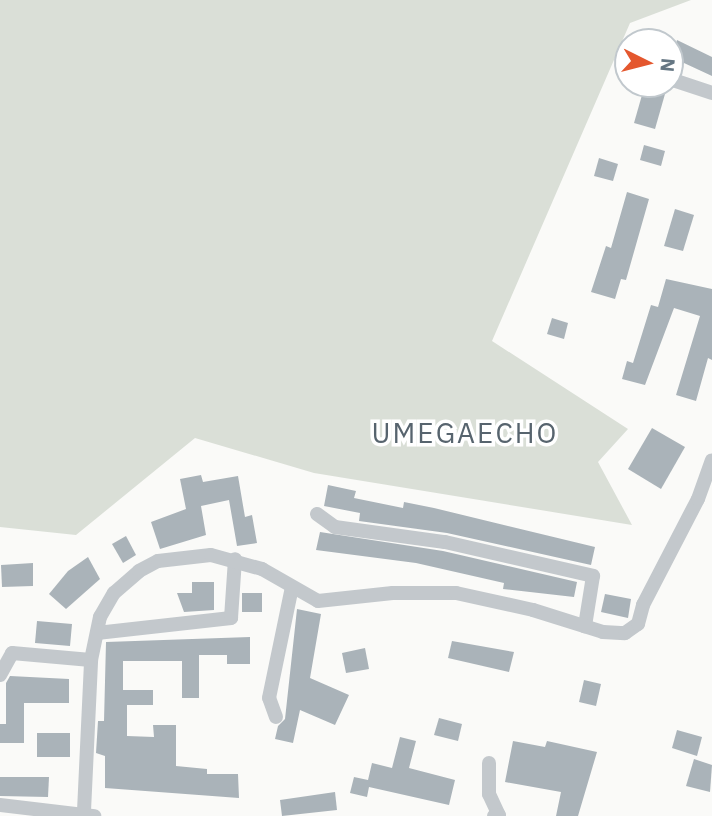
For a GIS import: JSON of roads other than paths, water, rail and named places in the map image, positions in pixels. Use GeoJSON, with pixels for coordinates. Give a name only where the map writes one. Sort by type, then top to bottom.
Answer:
{"type":"FeatureCollection","features":[{"type":"Feature","properties":{"kind":"street"},"geometry":{"type":"LineString","coordinates":[[684,84],[712,93]]}},
{"type":"Feature","properties":{"kind":"street"},"geometry":{"type":"LineString","coordinates":[[0,805],[89,814],[91,660],[97,633],[114,593],[159,561],[190,554],[235,559],[318,601],[393,593],[456,593],[585,626],[625,633],[638,624],[643,605],[698,499],[712,460]]}},
{"type":"Feature","properties":{"kind":"street"},"geometry":{"type":"LineString","coordinates":[[317,514],[335,527],[445,542],[593,576],[585,626]]}},
{"type":"Feature","properties":{"kind":"street"},"geometry":{"type":"LineString","coordinates":[[97,633],[231,618],[235,559]]}},
{"type":"Feature","properties":{"kind":"street"},"geometry":{"type":"LineString","coordinates":[[276,717],[269,698],[292,587]]}},
{"type":"Feature","properties":{"kind":"street"},"geometry":{"type":"LineString","coordinates":[[0,675],[12,653],[91,660]]}},
{"type":"Feature","properties":{"kind":"street"},"geometry":{"type":"LineString","coordinates":[[489,763],[489,794],[499,815],[494,816]]}},
{"type":"Feature","properties":{"kind":"district","name":"UMEGAECHO"},"geometry":{"type":"Point","coordinates":[465,433]}}]}
